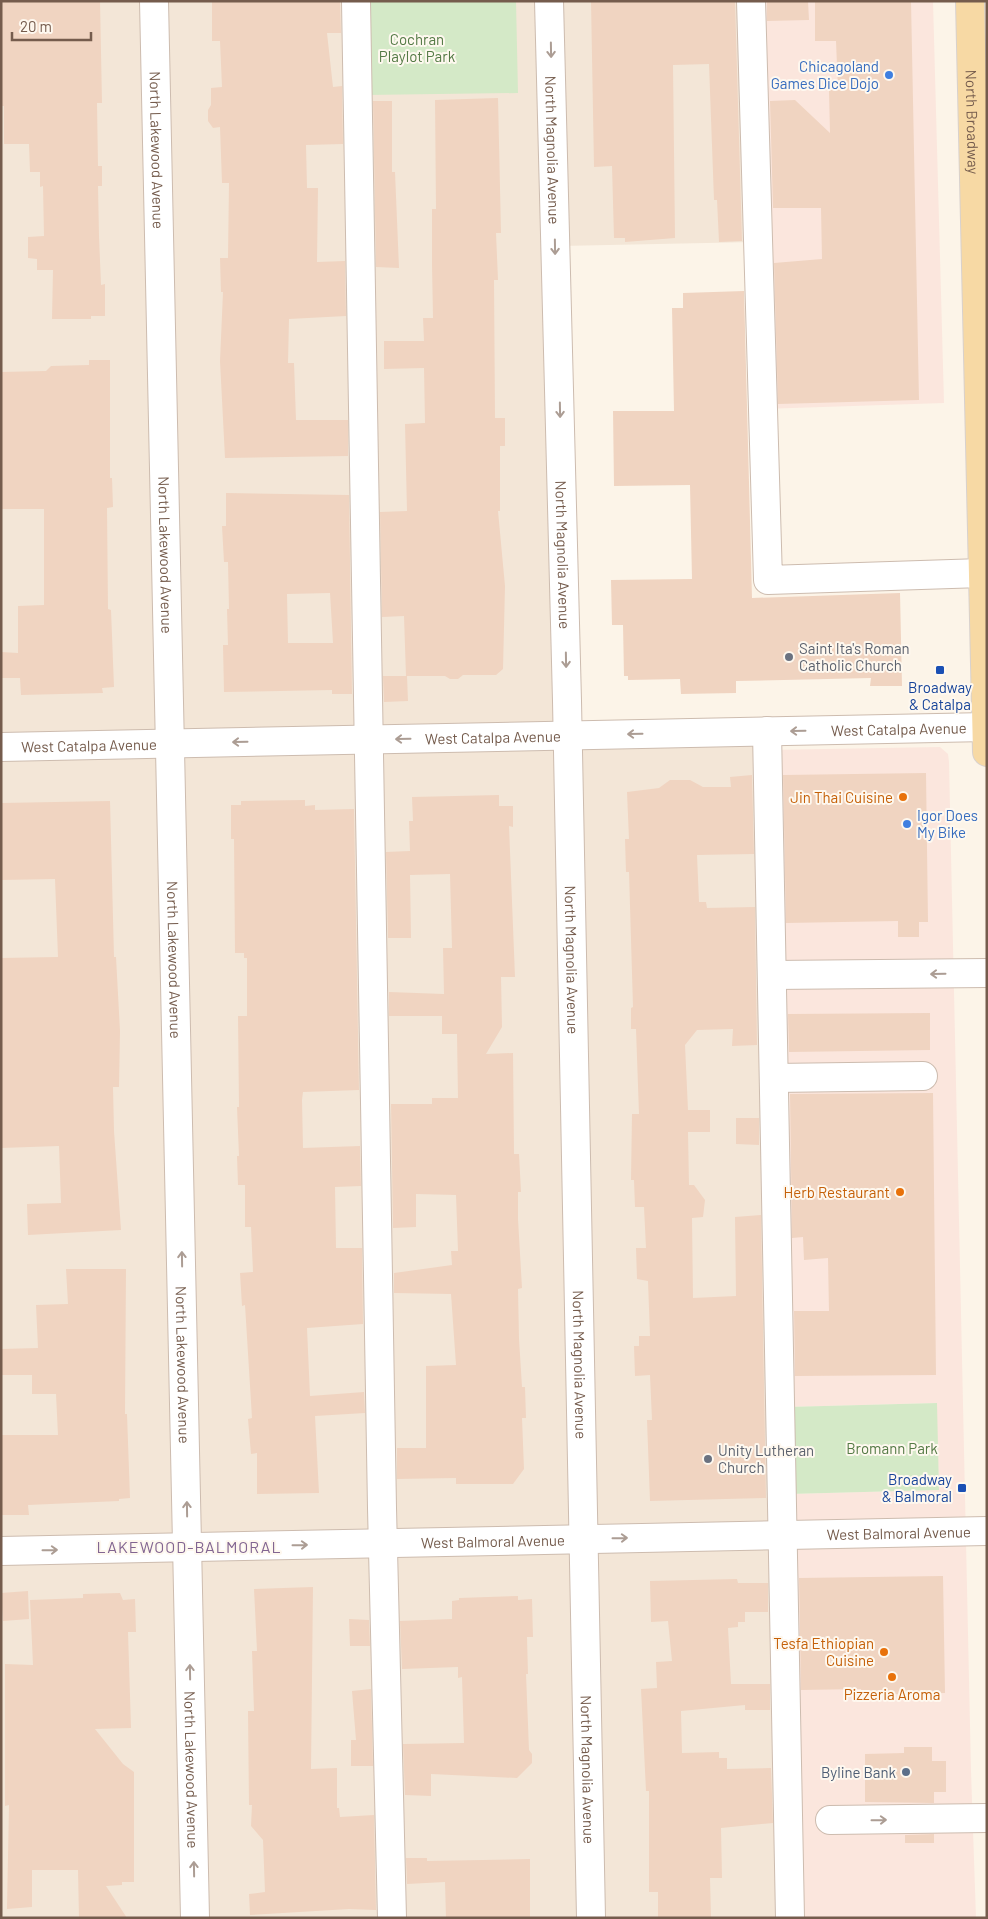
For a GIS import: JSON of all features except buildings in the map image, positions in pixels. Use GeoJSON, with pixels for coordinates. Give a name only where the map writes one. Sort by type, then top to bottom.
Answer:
{"type":"FeatureCollection","features":[{"type":"Feature","properties":{"kind":"main road","name":"North Broadway"},"geometry":{"type":"LineString","coordinates":[[970,1],[987,752]]}},
{"type":"Feature","properties":{"kind":"street","name":"North Lakewood Avenue"},"geometry":{"type":"LineString","coordinates":[[154,1],[195,1918]]}},
{"type":"Feature","properties":{"kind":"street"},"geometry":{"type":"LineString","coordinates":[[356,1],[383,1543],[392,1918]]}},
{"type":"Feature","properties":{"kind":"street","name":"North Magnolia Avenue"},"geometry":{"type":"LineString","coordinates":[[549,1],[568,736],[591,1918]]}},
{"type":"Feature","properties":{"kind":"street"},"geometry":{"type":"LineString","coordinates":[[751,1],[768,580],[982,573]]}},
{"type":"Feature","properties":{"kind":"street","name":"West Catalpa Avenue"},"geometry":{"type":"LineString","coordinates":[[1,747],[986,727]]}},
{"type":"Feature","properties":{"kind":"street"},"geometry":{"type":"LineString","coordinates":[[767,731],[790,1918]]}},
{"type":"Feature","properties":{"kind":"street"},"geometry":{"type":"LineString","coordinates":[[772,975],[987,973]]}},
{"type":"Feature","properties":{"kind":"street"},"geometry":{"type":"LineString","coordinates":[[774,1078],[923,1076]]}},
{"type":"Feature","properties":{"kind":"street","name":"West Balmoral Avenue"},"geometry":{"type":"LineString","coordinates":[[1,1551],[987,1531]]}},
{"type":"Feature","properties":{"kind":"street"},"geometry":{"type":"LineString","coordinates":[[830,1820],[987,1818]]}},
{"type":"Feature","properties":{"kind":"shaded area"},"geometry":{"type":"Polygon","coordinates":[[[1,1],[749,1],[755,242],[560,246],[572,740],[767,731],[792,1918],[1,1918],[1,1]]]}},
{"type":"Feature","properties":{"kind":"shaded area"},"geometry":{"type":"Polygon","coordinates":[[[749,1],[933,1],[944,403],[760,409],[749,1]]]}},
{"type":"Feature","properties":{"kind":"shaded area"},"geometry":{"type":"Polygon","coordinates":[[[940,747],[948,754],[949,762],[971,1771],[976,1918],[792,1918],[789,1494],[939,1490],[936,1403],[786,1407],[768,750],[940,747]]]}},
{"type":"Feature","properties":{"kind":"green space","name":"Cochran Playlot Park"},"geometry":{"type":"Polygon","coordinates":[[[365,1],[516,1],[518,93],[366,95],[365,1]]]}},
{"type":"Feature","properties":{"kind":"green space","name":"Bromann Park"},"geometry":{"type":"Polygon","coordinates":[[[937,1403],[939,1490],[789,1494],[786,1407],[937,1403]]]}},
{"type":"Feature","properties":{"kind":"place","name":"Chicagoland Games Dice Dojo"},"geometry":{"type":"Point","coordinates":[889,75]}},
{"type":"Feature","properties":{"kind":"place","name":"Saint Ita's Roman Catholic Church"},"geometry":{"type":"Point","coordinates":[789,657]}},
{"type":"Feature","properties":{"kind":"place","name":"Broadway & Catalpa"},"geometry":{"type":"Point","coordinates":[940,670]}},
{"type":"Feature","properties":{"kind":"place","name":"Jin Thai Cuisine"},"geometry":{"type":"Point","coordinates":[903,797]}},
{"type":"Feature","properties":{"kind":"place","name":"Igor Does My Bike"},"geometry":{"type":"Point","coordinates":[907,824]}},
{"type":"Feature","properties":{"kind":"place","name":"Herb Restaurant"},"geometry":{"type":"Point","coordinates":[900,1192]}},
{"type":"Feature","properties":{"kind":"place","name":"Unity Lutheran Church"},"geometry":{"type":"Point","coordinates":[708,1459]}},
{"type":"Feature","properties":{"kind":"place","name":"Broadway & Balmoral"},"geometry":{"type":"Point","coordinates":[962,1488]}},
{"type":"Feature","properties":{"kind":"place","name":"Tesfa Ethiopian Cuisine"},"geometry":{"type":"Point","coordinates":[884,1652]}},
{"type":"Feature","properties":{"kind":"place","name":"Pizzeria Aroma"},"geometry":{"type":"Point","coordinates":[892,1677]}},
{"type":"Feature","properties":{"kind":"place","name":"Byline Bank"},"geometry":{"type":"Point","coordinates":[906,1772]}},
{"type":"Feature","properties":{"kind":"district","name":"LAKEWOOD-BALMORAL"},"geometry":{"type":"Point","coordinates":[189,1546]}}]}
